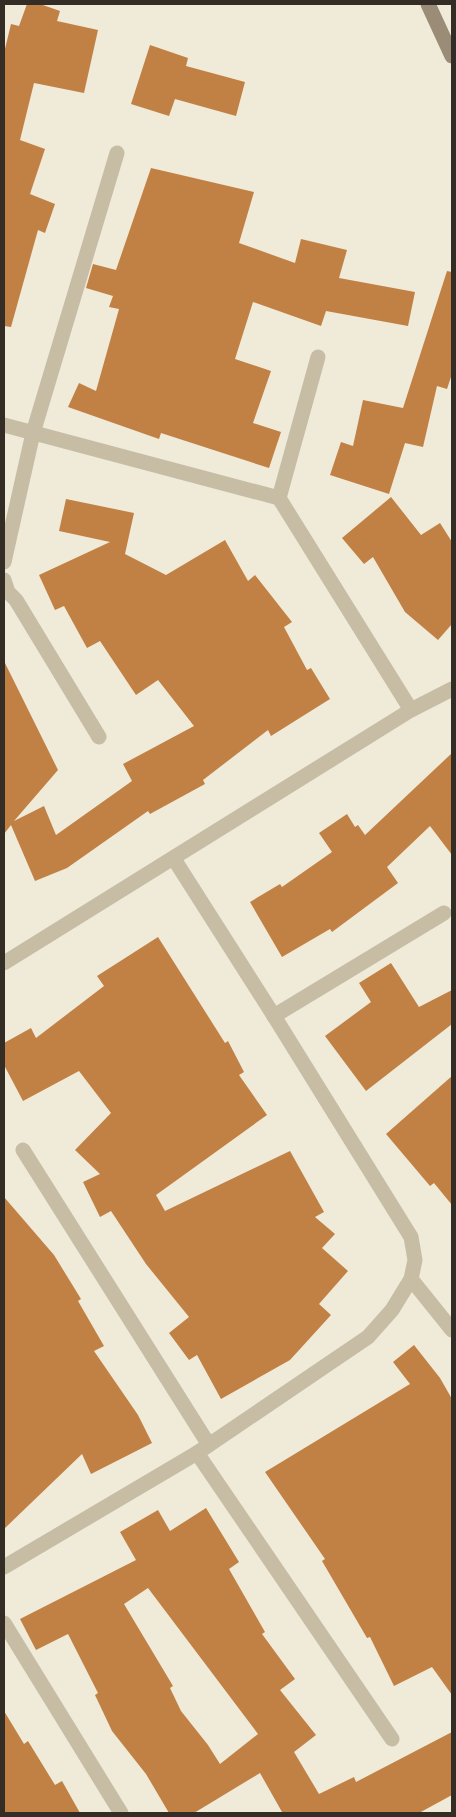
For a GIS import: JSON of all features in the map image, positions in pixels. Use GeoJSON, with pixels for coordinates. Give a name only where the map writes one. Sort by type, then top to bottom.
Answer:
{"type":"FeatureCollection","features":[{"type":"Feature","properties":{"kind":"main road"},"geometry":{"type":"LineString","coordinates":[[428,4],[452,56]]}},
{"type":"Feature","properties":{"kind":"street"},"geometry":{"type":"LineString","coordinates":[[4,562],[33,433],[117,152]]}},
{"type":"Feature","properties":{"kind":"street"},"geometry":{"type":"LineString","coordinates":[[279,498],[318,357]]}},
{"type":"Feature","properties":{"kind":"street"},"geometry":{"type":"LineString","coordinates":[[4,425],[279,498],[411,710]]}},
{"type":"Feature","properties":{"kind":"street"},"geometry":{"type":"LineString","coordinates":[[4,580],[8,592],[16,600],[99,737]]}},
{"type":"Feature","properties":{"kind":"street"},"geometry":{"type":"LineString","coordinates":[[4,963],[411,710],[452,690]]}},
{"type":"Feature","properties":{"kind":"street"},"geometry":{"type":"LineString","coordinates":[[4,1567],[203,1449],[368,1337],[392,1310],[411,1279],[415,1260],[411,1237],[174,859]]}},
{"type":"Feature","properties":{"kind":"street"},"geometry":{"type":"LineString","coordinates":[[274,1016],[444,913]]}},
{"type":"Feature","properties":{"kind":"street"},"geometry":{"type":"LineString","coordinates":[[23,1150],[203,1449],[392,1739]]}},
{"type":"Feature","properties":{"kind":"street"},"geometry":{"type":"LineString","coordinates":[[411,1279],[452,1330]]}},
{"type":"Feature","properties":{"kind":"street"},"geometry":{"type":"LineString","coordinates":[[4,1623],[121,1813]]}},
{"type":"Feature","properties":{"kind":"building"},"geometry":{"type":"Polygon","coordinates":[[[27,4],[40,4],[60,11],[57,21],[98,30],[84,93],[34,83],[20,140],[45,149],[30,194],[55,204],[45,233],[38,230],[11,327],[4,326],[4,53],[11,24],[19,26],[27,4]]]}},
{"type":"Feature","properties":{"kind":"building"},"geometry":{"type":"Polygon","coordinates":[[[150,45],[188,58],[186,66],[245,82],[236,116],[175,99],[169,116],[131,104],[150,45]]]}},
{"type":"Feature","properties":{"kind":"building"},"geometry":{"type":"Polygon","coordinates":[[[151,168],[254,192],[239,243],[295,263],[301,239],[347,250],[339,278],[415,292],[408,326],[326,311],[321,326],[253,302],[235,359],[271,371],[253,423],[281,432],[269,468],[161,433],[159,439],[68,407],[79,383],[96,391],[119,309],[109,307],[113,296],[86,288],[93,264],[116,270],[151,168]]]}},
{"type":"Feature","properties":{"kind":"building"},"geometry":{"type":"Polygon","coordinates":[[[447,271],[452,272],[452,374],[447,389],[437,386],[423,447],[405,443],[389,494],[330,475],[341,442],[353,446],[363,400],[403,408],[447,271]]]}},
{"type":"Feature","properties":{"kind":"building"},"geometry":{"type":"Polygon","coordinates":[[[391,497],[421,535],[440,523],[452,542],[452,624],[438,640],[405,612],[373,557],[364,564],[342,538],[391,497]]]}},
{"type":"Feature","properties":{"kind":"building"},"geometry":{"type":"Polygon","coordinates":[[[66,499],[134,513],[125,554],[166,575],[225,540],[248,581],[255,575],[292,622],[284,627],[307,670],[311,668],[330,699],[271,736],[268,730],[203,780],[205,784],[150,814],[148,811],[67,868],[35,881],[11,825],[4,834],[4,661],[58,770],[14,821],[44,806],[56,835],[132,781],[123,764],[194,726],[158,680],[136,695],[100,641],[87,648],[64,606],[55,610],[39,575],[110,542],[59,531],[66,499]]]}},
{"type":"Feature","properties":{"kind":"building"},"geometry":{"type":"Polygon","coordinates":[[[452,753],[452,855],[430,826],[387,867],[398,883],[332,932],[330,929],[282,957],[250,902],[280,884],[282,887],[332,852],[319,833],[347,814],[355,827],[358,825],[365,835],[452,753]]]}},
{"type":"Feature","properties":{"kind":"building"},"geometry":{"type":"Polygon","coordinates":[[[158,937],[225,1043],[228,1041],[244,1072],[239,1075],[267,1115],[156,1195],[165,1211],[290,1151],[324,1212],[315,1217],[335,1234],[322,1248],[348,1271],[319,1304],[331,1315],[290,1360],[221,1399],[197,1355],[189,1360],[169,1333],[189,1317],[146,1264],[111,1211],[100,1217],[83,1182],[100,1174],[75,1150],[111,1113],[79,1071],[23,1101],[4,1065],[4,1043],[31,1028],[36,1038],[104,986],[97,976],[158,937]]]}},
{"type":"Feature","properties":{"kind":"building"},"geometry":{"type":"Polygon","coordinates":[[[391,963],[419,1007],[452,990],[452,1024],[366,1091],[325,1036],[371,1002],[359,983],[391,963]]]}},
{"type":"Feature","properties":{"kind":"building"},"geometry":{"type":"Polygon","coordinates":[[[452,1076],[452,1205],[434,1183],[430,1186],[386,1134],[452,1076]]]}},
{"type":"Feature","properties":{"kind":"building"},"geometry":{"type":"Polygon","coordinates":[[[4,1197],[54,1255],[81,1299],[78,1301],[104,1346],[94,1351],[138,1415],[152,1443],[91,1474],[82,1454],[4,1529],[4,1197]]]}},
{"type":"Feature","properties":{"kind":"building"},"geometry":{"type":"Polygon","coordinates":[[[414,1345],[440,1378],[452,1399],[452,1695],[432,1667],[394,1686],[370,1637],[367,1638],[322,1561],[325,1559],[265,1472],[410,1384],[393,1362],[414,1345]]]}},
{"type":"Feature","properties":{"kind":"building"},"geometry":{"type":"Polygon","coordinates":[[[206,1508],[239,1562],[229,1569],[265,1632],[262,1634],[295,1679],[280,1690],[316,1735],[294,1752],[319,1794],[354,1777],[356,1782],[452,1732],[452,1795],[419,1813],[279,1813],[282,1812],[260,1773],[194,1813],[169,1813],[146,1774],[112,1731],[95,1695],[98,1693],[68,1634],[36,1650],[20,1619],[136,1560],[120,1532],[158,1510],[170,1531],[206,1508]],[[148,1588],[124,1604],[173,1686],[170,1688],[181,1711],[208,1745],[220,1764],[258,1734],[148,1588]]]}},
{"type":"Feature","properties":{"kind":"building"},"geometry":{"type":"Polygon","coordinates":[[[4,1711],[24,1744],[28,1741],[55,1785],[62,1781],[80,1813],[4,1813],[4,1711]]]}}]}
